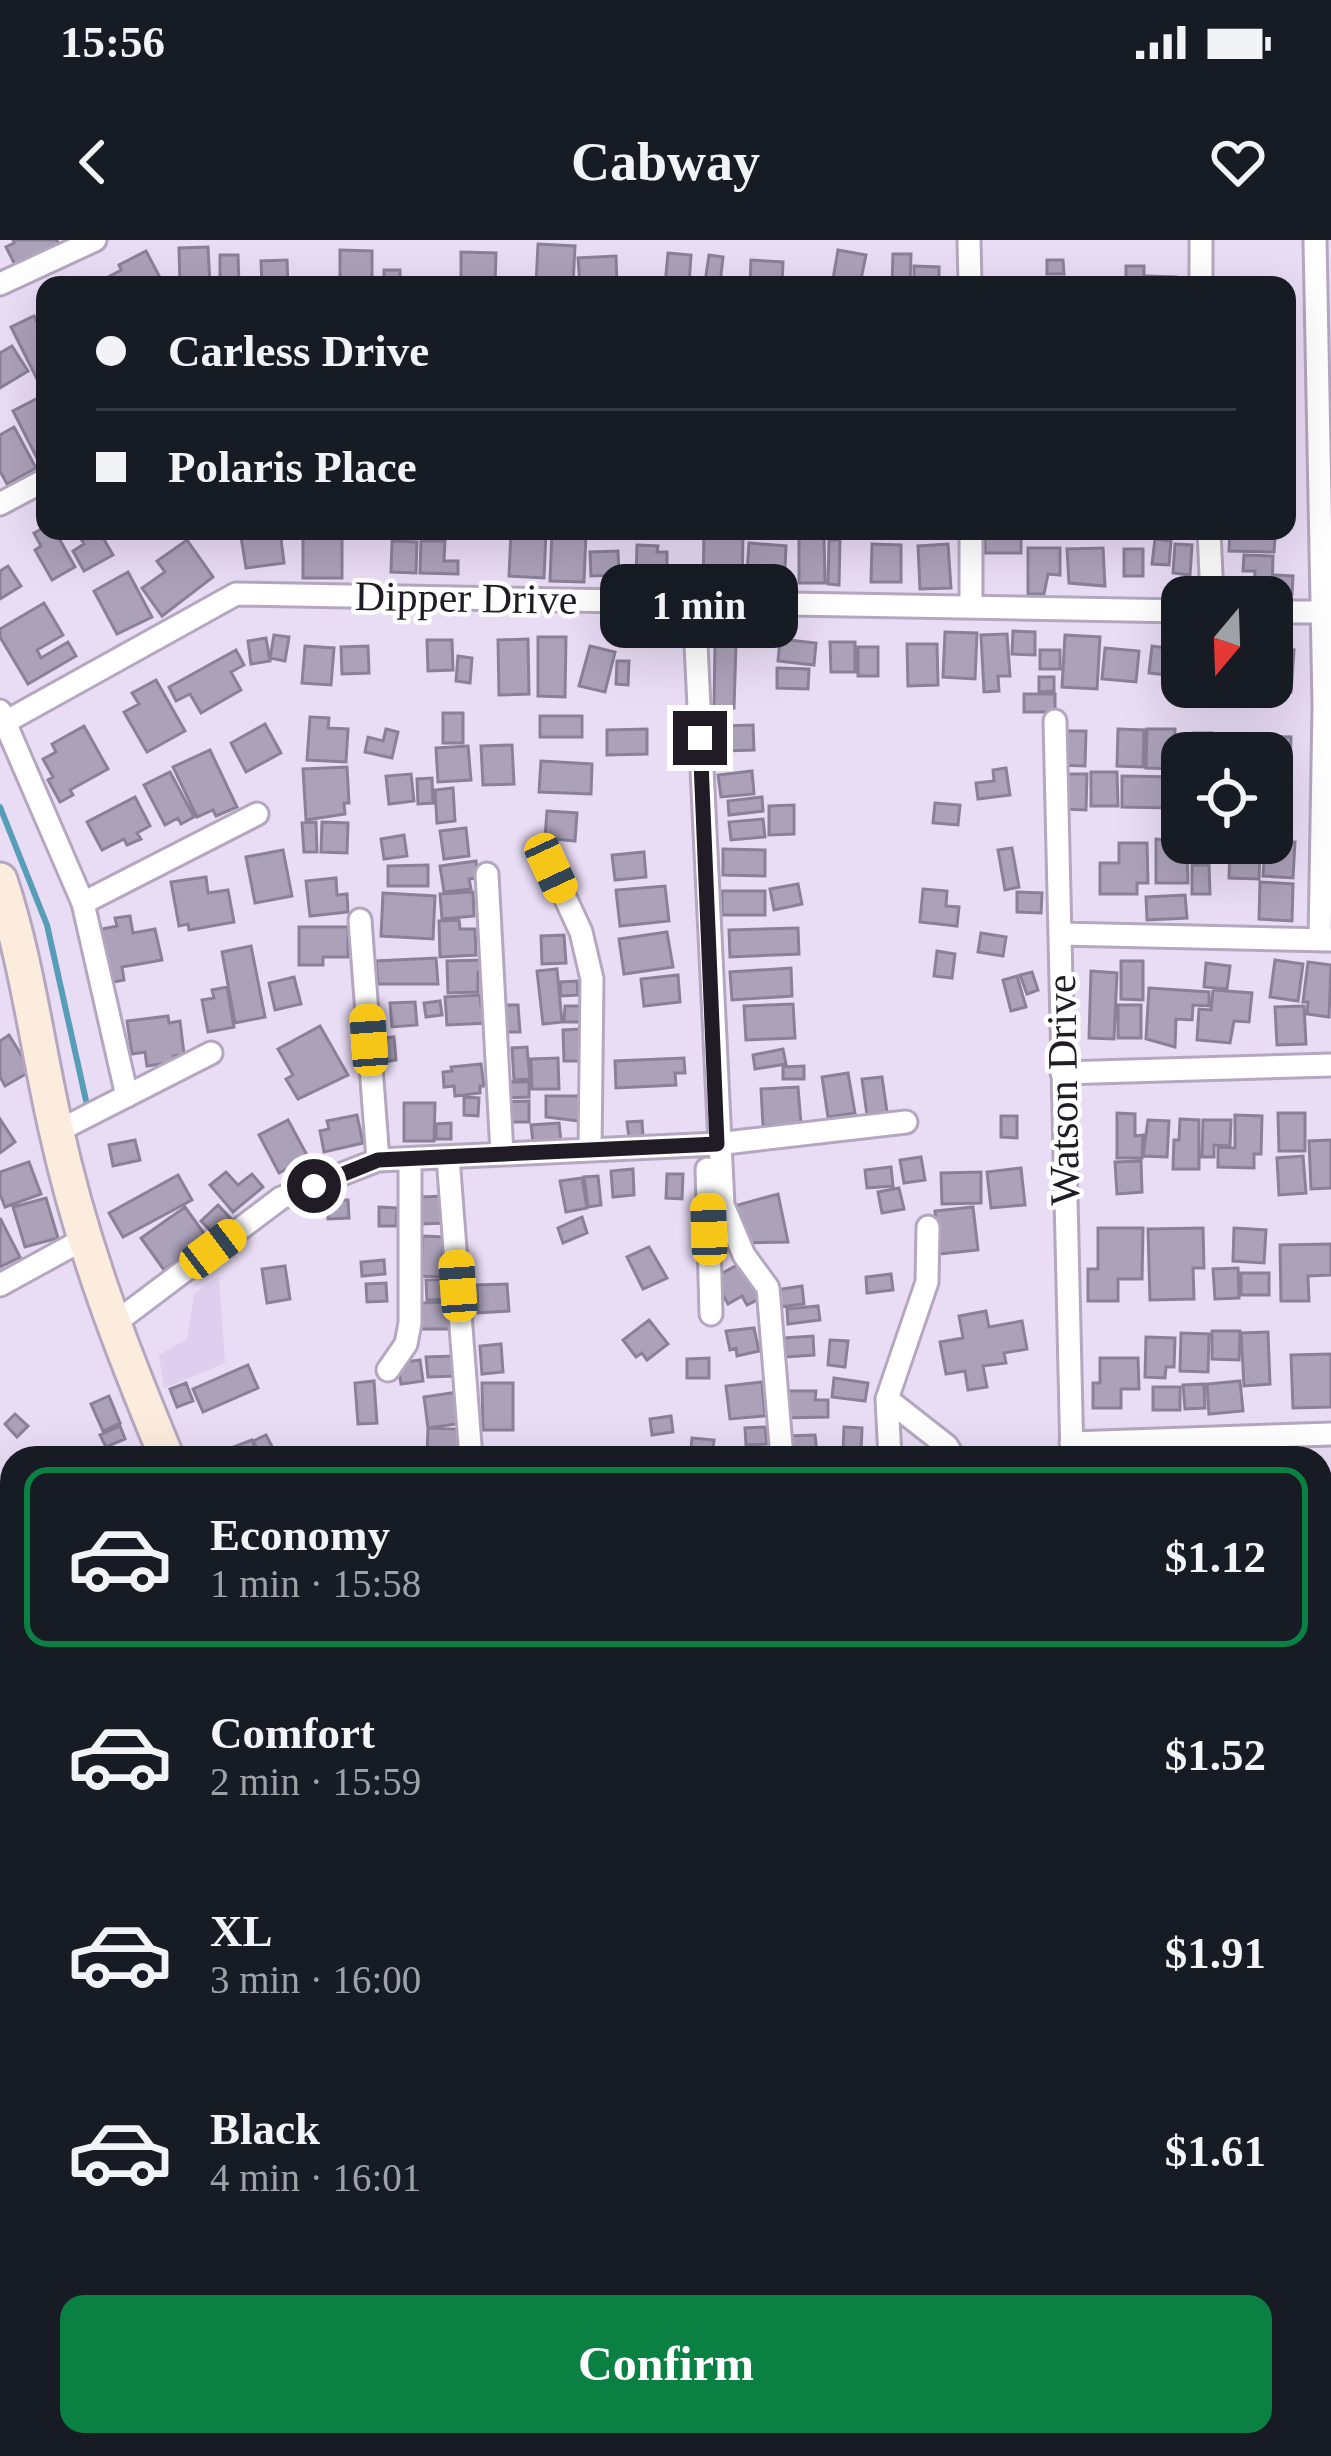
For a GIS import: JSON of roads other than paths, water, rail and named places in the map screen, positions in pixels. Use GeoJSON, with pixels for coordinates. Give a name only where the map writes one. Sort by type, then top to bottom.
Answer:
{"type":"FeatureCollection","features":[{"type":"Feature","properties":{"kind":"street"},"geometry":{"type":"LineString","coordinates":[[0,284],[95,240]]}},
{"type":"Feature","properties":{"kind":"street"},"geometry":{"type":"LineString","coordinates":[[969,240],[970,276]]}},
{"type":"Feature","properties":{"kind":"street"},"geometry":{"type":"LineString","coordinates":[[1201,240],[1202,276]]}},
{"type":"Feature","properties":{"kind":"street"},"geometry":{"type":"LineString","coordinates":[[1060,934],[1326,940],[1326,454],[1324,338],[1315,240]]}},
{"type":"Feature","properties":{"kind":"street"},"geometry":{"type":"LineString","coordinates":[[0,503],[36,485]]}},
{"type":"Feature","properties":{"kind":"street"},"geometry":{"type":"LineString","coordinates":[[971,540],[971,606]]}},
{"type":"Feature","properties":{"kind":"street"},"geometry":{"type":"LineString","coordinates":[[1209,540],[1211,576]]}},
{"type":"Feature","properties":{"kind":"street","name":"Dipper Drive"},"geometry":{"type":"LineString","coordinates":[[2,719],[236,594],[1161,611]]}},
{"type":"Feature","properties":{"kind":"street"},"geometry":{"type":"LineString","coordinates":[[694,603],[711,1144],[711,1314]]}},
{"type":"Feature","properties":{"kind":"street"},"geometry":{"type":"LineString","coordinates":[[1293,612],[1323,612]]}},
{"type":"Feature","properties":{"kind":"street"},"geometry":{"type":"LineString","coordinates":[[2,719],[83,903],[127,1096]]}},
{"type":"Feature","properties":{"kind":"street","name":"Watson Drive"},"geometry":{"type":"LineString","coordinates":[[1055,721],[1071,1446]]}},
{"type":"Feature","properties":{"kind":"street"},"geometry":{"type":"LineString","coordinates":[[83,903],[256,814]]}},
{"type":"Feature","properties":{"kind":"street"},"geometry":{"type":"LineString","coordinates":[[551,868],[581,932],[592,979],[590,1150]]}},
{"type":"Feature","properties":{"kind":"street"},"geometry":{"type":"LineString","coordinates":[[487,874],[502,1154]]}},
{"type":"Feature","properties":{"kind":"street"},"geometry":{"type":"LineString","coordinates":[[0,880],[17,931],[84,1239],[111,1326],[162,1446]]}},
{"type":"Feature","properties":{"kind":"street"},"geometry":{"type":"LineString","coordinates":[[360,920],[378,1160]]}},
{"type":"Feature","properties":{"kind":"street"},"geometry":{"type":"LineString","coordinates":[[61,1129],[211,1053]]}},
{"type":"Feature","properties":{"kind":"street"},"geometry":{"type":"LineString","coordinates":[[1061,1072],[1331,1065]]}},
{"type":"Feature","properties":{"kind":"street"},"geometry":{"type":"LineString","coordinates":[[111,1326],[281,1198],[378,1160],[711,1144],[907,1122]]}},
{"type":"Feature","properties":{"kind":"street"},"geometry":{"type":"LineString","coordinates":[[711,1144],[723,1205],[744,1255],[768,1288],[781,1446]]}},
{"type":"Feature","properties":{"kind":"street"},"geometry":{"type":"LineString","coordinates":[[448,1157],[470,1446]]}},
{"type":"Feature","properties":{"kind":"street"},"geometry":{"type":"LineString","coordinates":[[388,1370],[406,1344],[410,1323],[410,1159]]}},
{"type":"Feature","properties":{"kind":"street"},"geometry":{"type":"LineString","coordinates":[[889,1446],[887,1399],[927,1282],[928,1227]]}},
{"type":"Feature","properties":{"kind":"street"},"geometry":{"type":"LineString","coordinates":[[0,1285],[84,1239]]}},
{"type":"Feature","properties":{"kind":"street"},"geometry":{"type":"LineString","coordinates":[[887,1399],[947,1446]]}},
{"type":"Feature","properties":{"kind":"street"},"geometry":{"type":"LineString","coordinates":[[1136,1446],[1331,1434]]}},
{"type":"Feature","properties":{"kind":"waterway"},"geometry":{"type":"LineString","coordinates":[[0,807],[47,925],[87,1105]]}}]}
